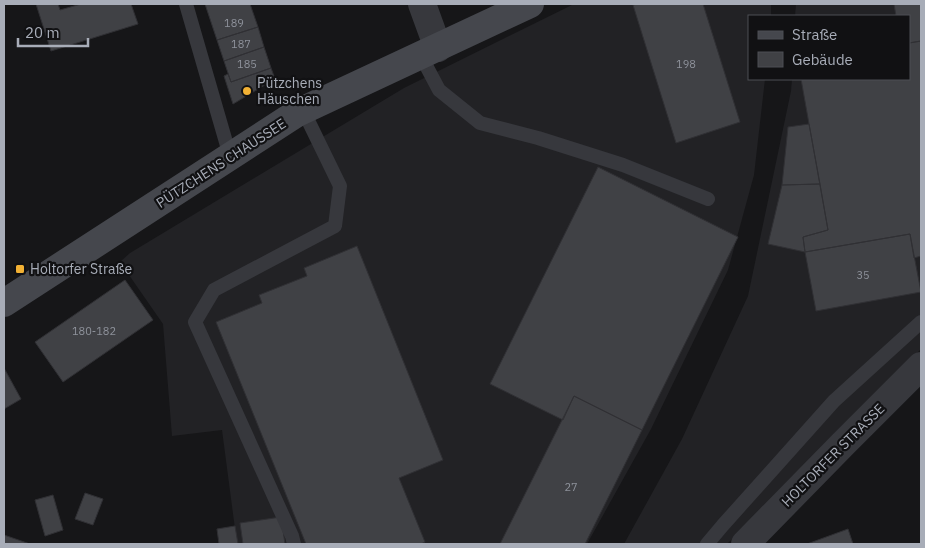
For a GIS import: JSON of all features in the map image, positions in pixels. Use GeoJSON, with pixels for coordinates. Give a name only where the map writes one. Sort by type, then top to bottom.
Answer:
{"type":"FeatureCollection","features":[{"type":"Feature","properties":{"kind":"street"},"geometry":{"type":"LineString","coordinates":[[422,4],[429,52]]}},
{"type":"Feature","properties":{"kind":"street","name":"PÜTZCHENS CHAUSSEE"},"geometry":{"type":"LineString","coordinates":[[4,303],[302,110],[530,4]]}},
{"type":"Feature","properties":{"kind":"street","name":"HOLTORFER STRASSE"},"geometry":{"type":"LineString","coordinates":[[745,544],[921,366]]}},
{"type":"Feature","properties":{"kind":"lane"},"geometry":{"type":"LineString","coordinates":[[186,4],[230,156]]}},
{"type":"Feature","properties":{"kind":"lane"},"geometry":{"type":"LineString","coordinates":[[429,52],[439,90],[480,123],[538,138],[623,165],[708,199]]}},
{"type":"Feature","properties":{"kind":"lane"},"geometry":{"type":"LineString","coordinates":[[294,544],[196,322],[214,290],[335,226],[340,186],[302,110]]}},
{"type":"Feature","properties":{"kind":"lane"},"geometry":{"type":"LineString","coordinates":[[707,544],[834,401],[921,322]]}},
{"type":"Feature","properties":{"kind":"shaded area"},"geometry":{"type":"Polygon","coordinates":[[[574,4],[771,4],[771,15],[748,15],[748,80],[765,80],[754,175],[728,270],[651,429],[587,544],[237,544],[222,430],[172,436],[163,324],[120,262],[130,253],[404,88],[574,4]]]}},
{"type":"Feature","properties":{"kind":"shaded area"},"geometry":{"type":"Polygon","coordinates":[[[796,4],[921,4],[921,349],[727,544],[624,544],[682,439],[748,296],[792,80],[910,80],[910,15],[795,15],[796,4]]]}},
{"type":"Feature","properties":{"kind":"building"},"geometry":{"type":"Polygon","coordinates":[[[36,4],[58,4],[60,10],[81,4],[131,4],[138,24],[51,51],[36,4]]]}},
{"type":"Feature","properties":{"kind":"building"},"geometry":{"type":"Polygon","coordinates":[[[205,4],[250,4],[258,27],[217,40],[205,4]]]}},
{"type":"Feature","properties":{"kind":"building"},"geometry":{"type":"Polygon","coordinates":[[[703,4],[740,122],[676,143],[633,5],[703,4]]]}},
{"type":"Feature","properties":{"kind":"building"},"geometry":{"type":"Polygon","coordinates":[[[894,4],[921,4],[921,41],[910,43],[910,15],[896,15],[894,4]]]}},
{"type":"Feature","properties":{"kind":"building"},"geometry":{"type":"Polygon","coordinates":[[[258,27],[264,47],[224,61],[217,40],[258,27]]]}},
{"type":"Feature","properties":{"kind":"building"},"geometry":{"type":"Polygon","coordinates":[[[921,41],[921,256],[914,258],[910,234],[805,252],[803,237],[828,230],[801,80],[910,80],[910,43],[921,41]]]}},
{"type":"Feature","properties":{"kind":"building"},"geometry":{"type":"Polygon","coordinates":[[[264,47],[271,68],[231,82],[224,61],[264,47]]]}},
{"type":"Feature","properties":{"kind":"building"},"geometry":{"type":"Polygon","coordinates":[[[271,68],[275,79],[233,104],[224,76],[228,74],[231,82],[271,68]]]}},
{"type":"Feature","properties":{"kind":"building"},"geometry":{"type":"Polygon","coordinates":[[[809,124],[820,184],[782,185],[788,127],[809,124]]]}},
{"type":"Feature","properties":{"kind":"building"},"geometry":{"type":"Polygon","coordinates":[[[598,167],[738,237],[642,430],[574,396],[563,420],[490,384],[598,167]]]}},
{"type":"Feature","properties":{"kind":"building"},"geometry":{"type":"Polygon","coordinates":[[[820,184],[828,230],[803,237],[805,252],[768,244],[782,185],[820,184]]]}},
{"type":"Feature","properties":{"kind":"building"},"geometry":{"type":"Polygon","coordinates":[[[910,234],[921,292],[816,311],[805,252],[910,234]]]}},
{"type":"Feature","properties":{"kind":"building"},"geometry":{"type":"Polygon","coordinates":[[[357,246],[443,460],[399,478],[425,542],[421,544],[306,544],[216,322],[262,303],[259,295],[307,276],[304,268],[357,246]]]}},
{"type":"Feature","properties":{"kind":"building"},"geometry":{"type":"Polygon","coordinates":[[[125,280],[153,320],[63,382],[35,342],[125,280]]]}},
{"type":"Feature","properties":{"kind":"building"},"geometry":{"type":"Polygon","coordinates":[[[4,368],[21,399],[4,409],[4,368]]]}},
{"type":"Feature","properties":{"kind":"building"},"geometry":{"type":"Polygon","coordinates":[[[574,396],[642,430],[585,544],[500,544],[574,396]]]}},
{"type":"Feature","properties":{"kind":"building"},"geometry":{"type":"Polygon","coordinates":[[[85,493],[103,499],[93,525],[75,519],[85,493]]]}},
{"type":"Feature","properties":{"kind":"building"},"geometry":{"type":"Polygon","coordinates":[[[53,495],[63,530],[45,536],[35,500],[53,495]]]}},
{"type":"Feature","properties":{"kind":"building"},"geometry":{"type":"Polygon","coordinates":[[[281,517],[285,544],[243,544],[240,523],[281,517]]]}},
{"type":"Feature","properties":{"kind":"building"},"geometry":{"type":"Polygon","coordinates":[[[235,526],[238,544],[219,544],[217,529],[235,526]]]}},
{"type":"Feature","properties":{"kind":"building"},"geometry":{"type":"Polygon","coordinates":[[[848,529],[853,544],[807,544],[848,529]]]}},
{"type":"Feature","properties":{"kind":"building"},"geometry":{"type":"Polygon","coordinates":[[[4,535],[30,544],[4,544],[4,535]]]}},
{"type":"Feature","properties":{"kind":"place","name":"Pützchens Häuschen"},"geometry":{"type":"Point","coordinates":[247,91]}},
{"type":"Feature","properties":{"kind":"place","name":"Holtorfer Straße"},"geometry":{"type":"Point","coordinates":[20,269]}}]}
